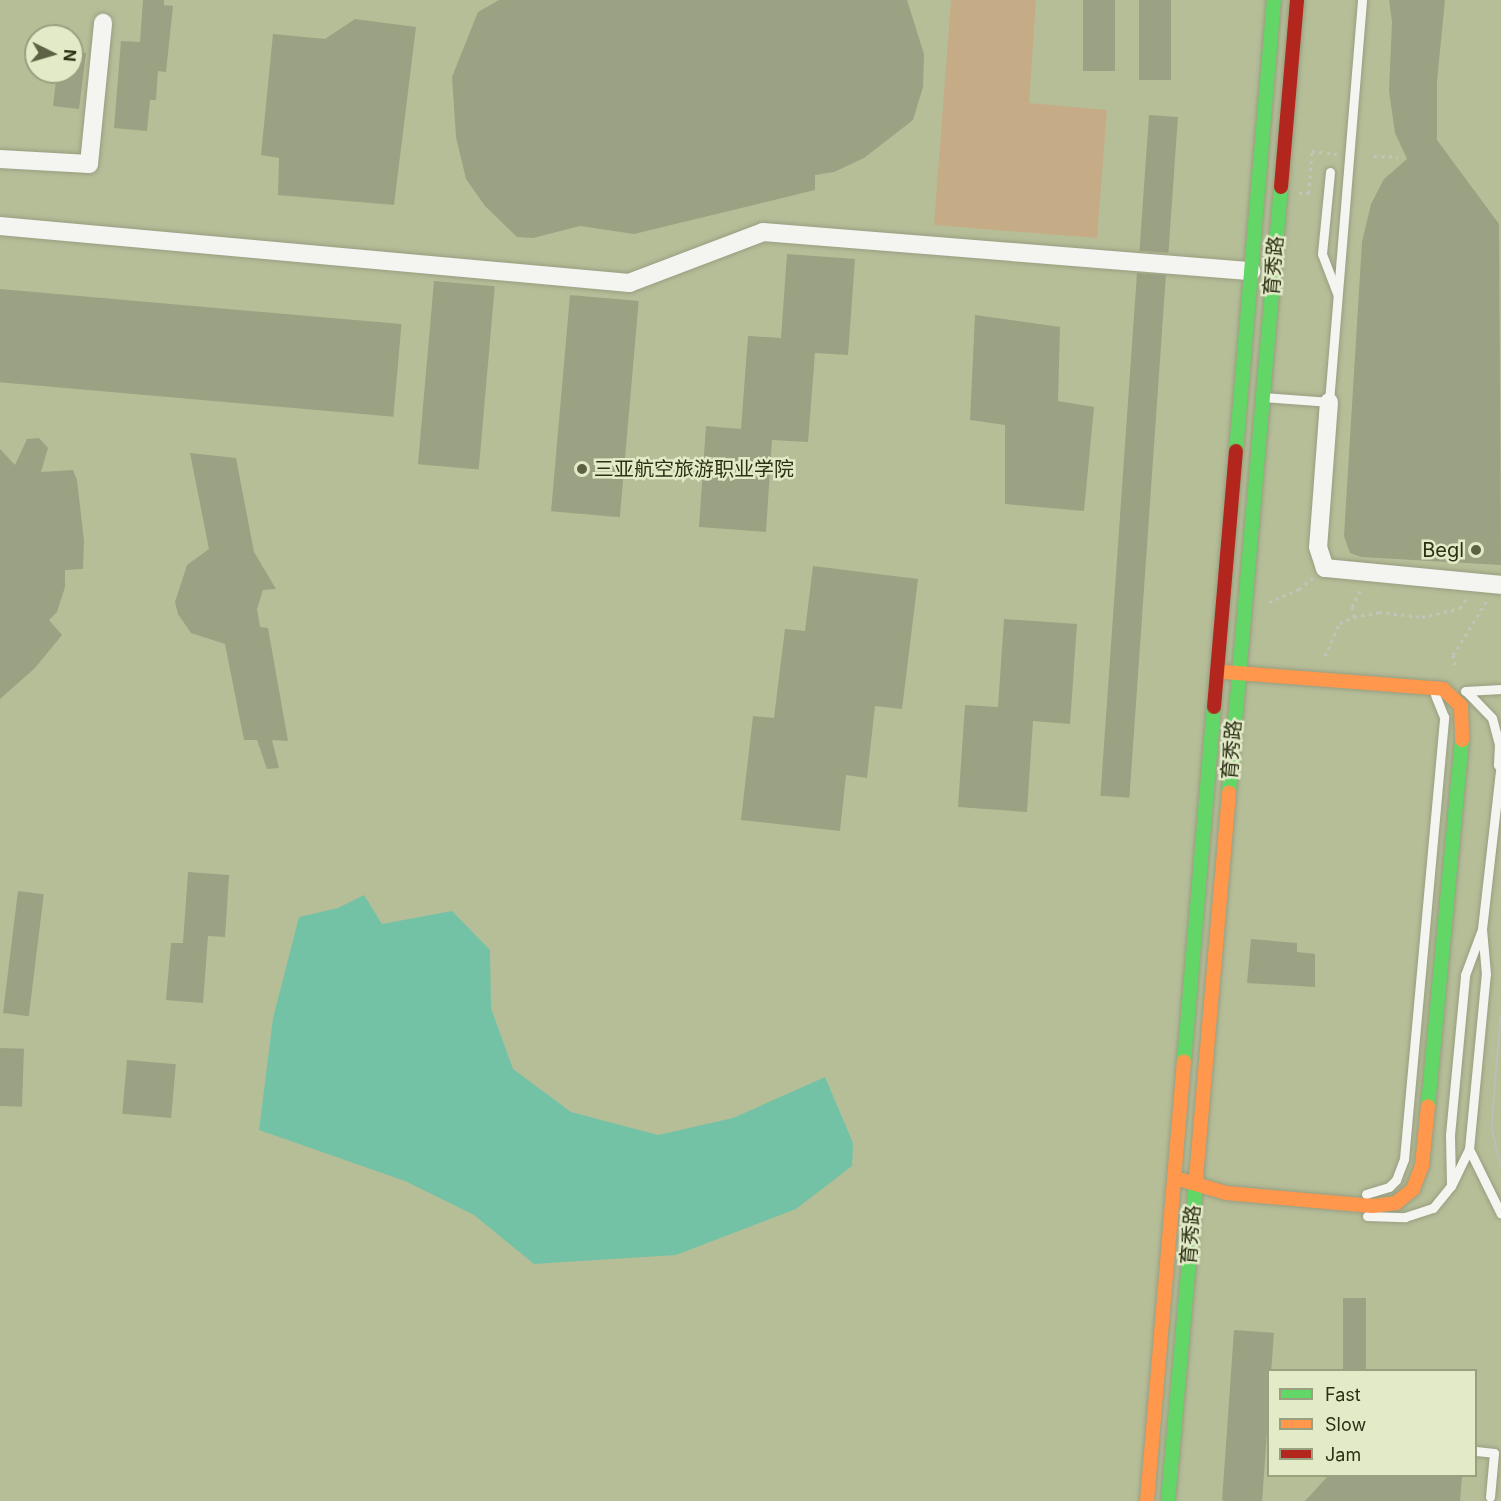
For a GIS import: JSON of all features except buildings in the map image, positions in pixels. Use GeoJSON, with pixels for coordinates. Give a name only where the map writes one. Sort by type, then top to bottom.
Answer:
{"type":"FeatureCollection","features":[{"type":"Feature","properties":{"kind":"main road","name":"育秀路"},"geometry":{"type":"LineString","coordinates":[[1147,1501],[1274,0]]}},
{"type":"Feature","properties":{"kind":"main road","name":"育秀路"},"geometry":{"type":"LineString","coordinates":[[1168,1501],[1297,0]]}},
{"type":"Feature","properties":{"kind":"main road"},"geometry":{"type":"LineString","coordinates":[[1174,1178],[1227,1192],[1387,1206],[1405,1197],[1418,1178],[1464,722],[1461,706],[1443,689],[1218,672]]}},
{"type":"Feature","properties":{"kind":"street"},"geometry":{"type":"LineString","coordinates":[[0,159],[89,164],[103,23]]}},
{"type":"Feature","properties":{"kind":"street"},"geometry":{"type":"LineString","coordinates":[[0,226],[629,283],[763,231],[1251,271]]}},
{"type":"Feature","properties":{"kind":"street"},"geometry":{"type":"LineString","coordinates":[[1329,402],[1318,547],[1325,567],[1500,585]]}},
{"type":"Feature","properties":{"kind":"lane"},"geometry":{"type":"LineString","coordinates":[[1263,397],[1329,402],[1362,0]]}},
{"type":"Feature","properties":{"kind":"lane"},"geometry":{"type":"LineString","coordinates":[[1330,172],[1322,254],[1338,296]]}},
{"type":"Feature","properties":{"kind":"lane"},"geometry":{"type":"LineString","coordinates":[[1227,1192],[1248,1184],[1374,1194],[1389,1187],[1402,1170],[1444,717],[1439,700],[1426,688]]}},
{"type":"Feature","properties":{"kind":"lane"},"geometry":{"type":"LineString","coordinates":[[1443,689],[1466,691],[1501,689]]}},
{"type":"Feature","properties":{"kind":"lane"},"geometry":{"type":"LineString","coordinates":[[1227,1192],[1243,1204],[1389,1218],[1420,1215],[1433,1208],[1451,1186],[1469,1149],[1486,974],[1482,929],[1499,745],[1492,718],[1466,691]]}},
{"type":"Feature","properties":{"kind":"lane"},"geometry":{"type":"LineString","coordinates":[[1451,1186],[1450,1135],[1465,975],[1482,929]]}},
{"type":"Feature","properties":{"kind":"lane"},"geometry":{"type":"LineString","coordinates":[[1469,1149],[1501,1214]]}},
{"type":"Feature","properties":{"kind":"lane"},"geometry":{"type":"LineString","coordinates":[[1477,1451],[1494,1453],[1490,1499],[1501,1498]]}},
{"type":"Feature","properties":{"kind":"path"},"geometry":{"type":"LineString","coordinates":[[1296,192],[1309,193],[1312,151],[1339,154]]}},
{"type":"Feature","properties":{"kind":"path"},"geometry":{"type":"LineString","coordinates":[[1374,156],[1398,157]]}},
{"type":"Feature","properties":{"kind":"path"},"geometry":{"type":"LineString","coordinates":[[1269,602],[1299,590],[1325,567]]}},
{"type":"Feature","properties":{"kind":"path"},"geometry":{"type":"LineString","coordinates":[[1354,617],[1352,607],[1370,572]]}},
{"type":"Feature","properties":{"kind":"path"},"geometry":{"type":"LineString","coordinates":[[1325,656],[1340,623],[1354,617],[1379,612],[1422,617],[1449,612],[1460,608],[1478,582]]}},
{"type":"Feature","properties":{"kind":"path"},"geometry":{"type":"LineString","coordinates":[[1455,665],[1453,655],[1500,585]]}},
{"type":"Feature","properties":{"kind":"shaded area"},"geometry":{"type":"Polygon","coordinates":[[[951,0],[1036,0],[1029,103],[1107,110],[1097,238],[934,225],[951,0]]]}},
{"type":"Feature","properties":{"kind":"shaded area"},"geometry":{"type":"Polygon","coordinates":[[[364,895],[382,924],[452,911],[490,950],[491,1008],[513,1069],[571,1112],[658,1135],[733,1118],[825,1077],[853,1143],[852,1166],[796,1209],[676,1255],[534,1264],[474,1215],[405,1181],[259,1130],[273,1018],[299,917],[338,908],[364,895]]]}},
{"type":"Feature","properties":{"kind":"tram line"},"geometry":{"type":"LineString","coordinates":[[1501,1016],[1492,1128],[1501,1166]]}},
{"type":"Feature","properties":{"kind":"traffic: fast"},"geometry":{"type":"LineString","coordinates":[[1236,451],[1274,0]]}},
{"type":"Feature","properties":{"kind":"traffic: fast"},"geometry":{"type":"LineString","coordinates":[[1229,792],[1281,187]]}},
{"type":"Feature","properties":{"kind":"traffic: fast"},"geometry":{"type":"LineString","coordinates":[[1184,1062],[1214,707]]}},
{"type":"Feature","properties":{"kind":"traffic: fast"},"geometry":{"type":"LineString","coordinates":[[1428,1106],[1462,740]]}},
{"type":"Feature","properties":{"kind":"traffic: fast"},"geometry":{"type":"LineString","coordinates":[[1168,1501],[1196,1178]]}},
{"type":"Feature","properties":{"kind":"traffic: slow"},"geometry":{"type":"LineString","coordinates":[[1224,672],[1443,689],[1461,706],[1462,740]]}},
{"type":"Feature","properties":{"kind":"traffic: slow"},"geometry":{"type":"LineString","coordinates":[[1196,1178],[1229,792]]}},
{"type":"Feature","properties":{"kind":"traffic: slow"},"geometry":{"type":"LineString","coordinates":[[1147,1501],[1184,1062]]}},
{"type":"Feature","properties":{"kind":"traffic: slow"},"geometry":{"type":"LineString","coordinates":[[1182,1180],[1226,1193],[1372,1206],[1396,1203],[1413,1189],[1422,1165],[1428,1106]]}},
{"type":"Feature","properties":{"kind":"traffic: jam"},"geometry":{"type":"LineString","coordinates":[[1281,187],[1297,0]]}},
{"type":"Feature","properties":{"kind":"traffic: jam"},"geometry":{"type":"LineString","coordinates":[[1214,707],[1236,451]]}},
{"type":"Feature","properties":{"kind":"place","name":"三亚航空旅游职业学院"},"geometry":{"type":"Point","coordinates":[582,469]}},
{"type":"Feature","properties":{"kind":"place","name":"Begl"},"geometry":{"type":"Point","coordinates":[1476,550]}}]}
